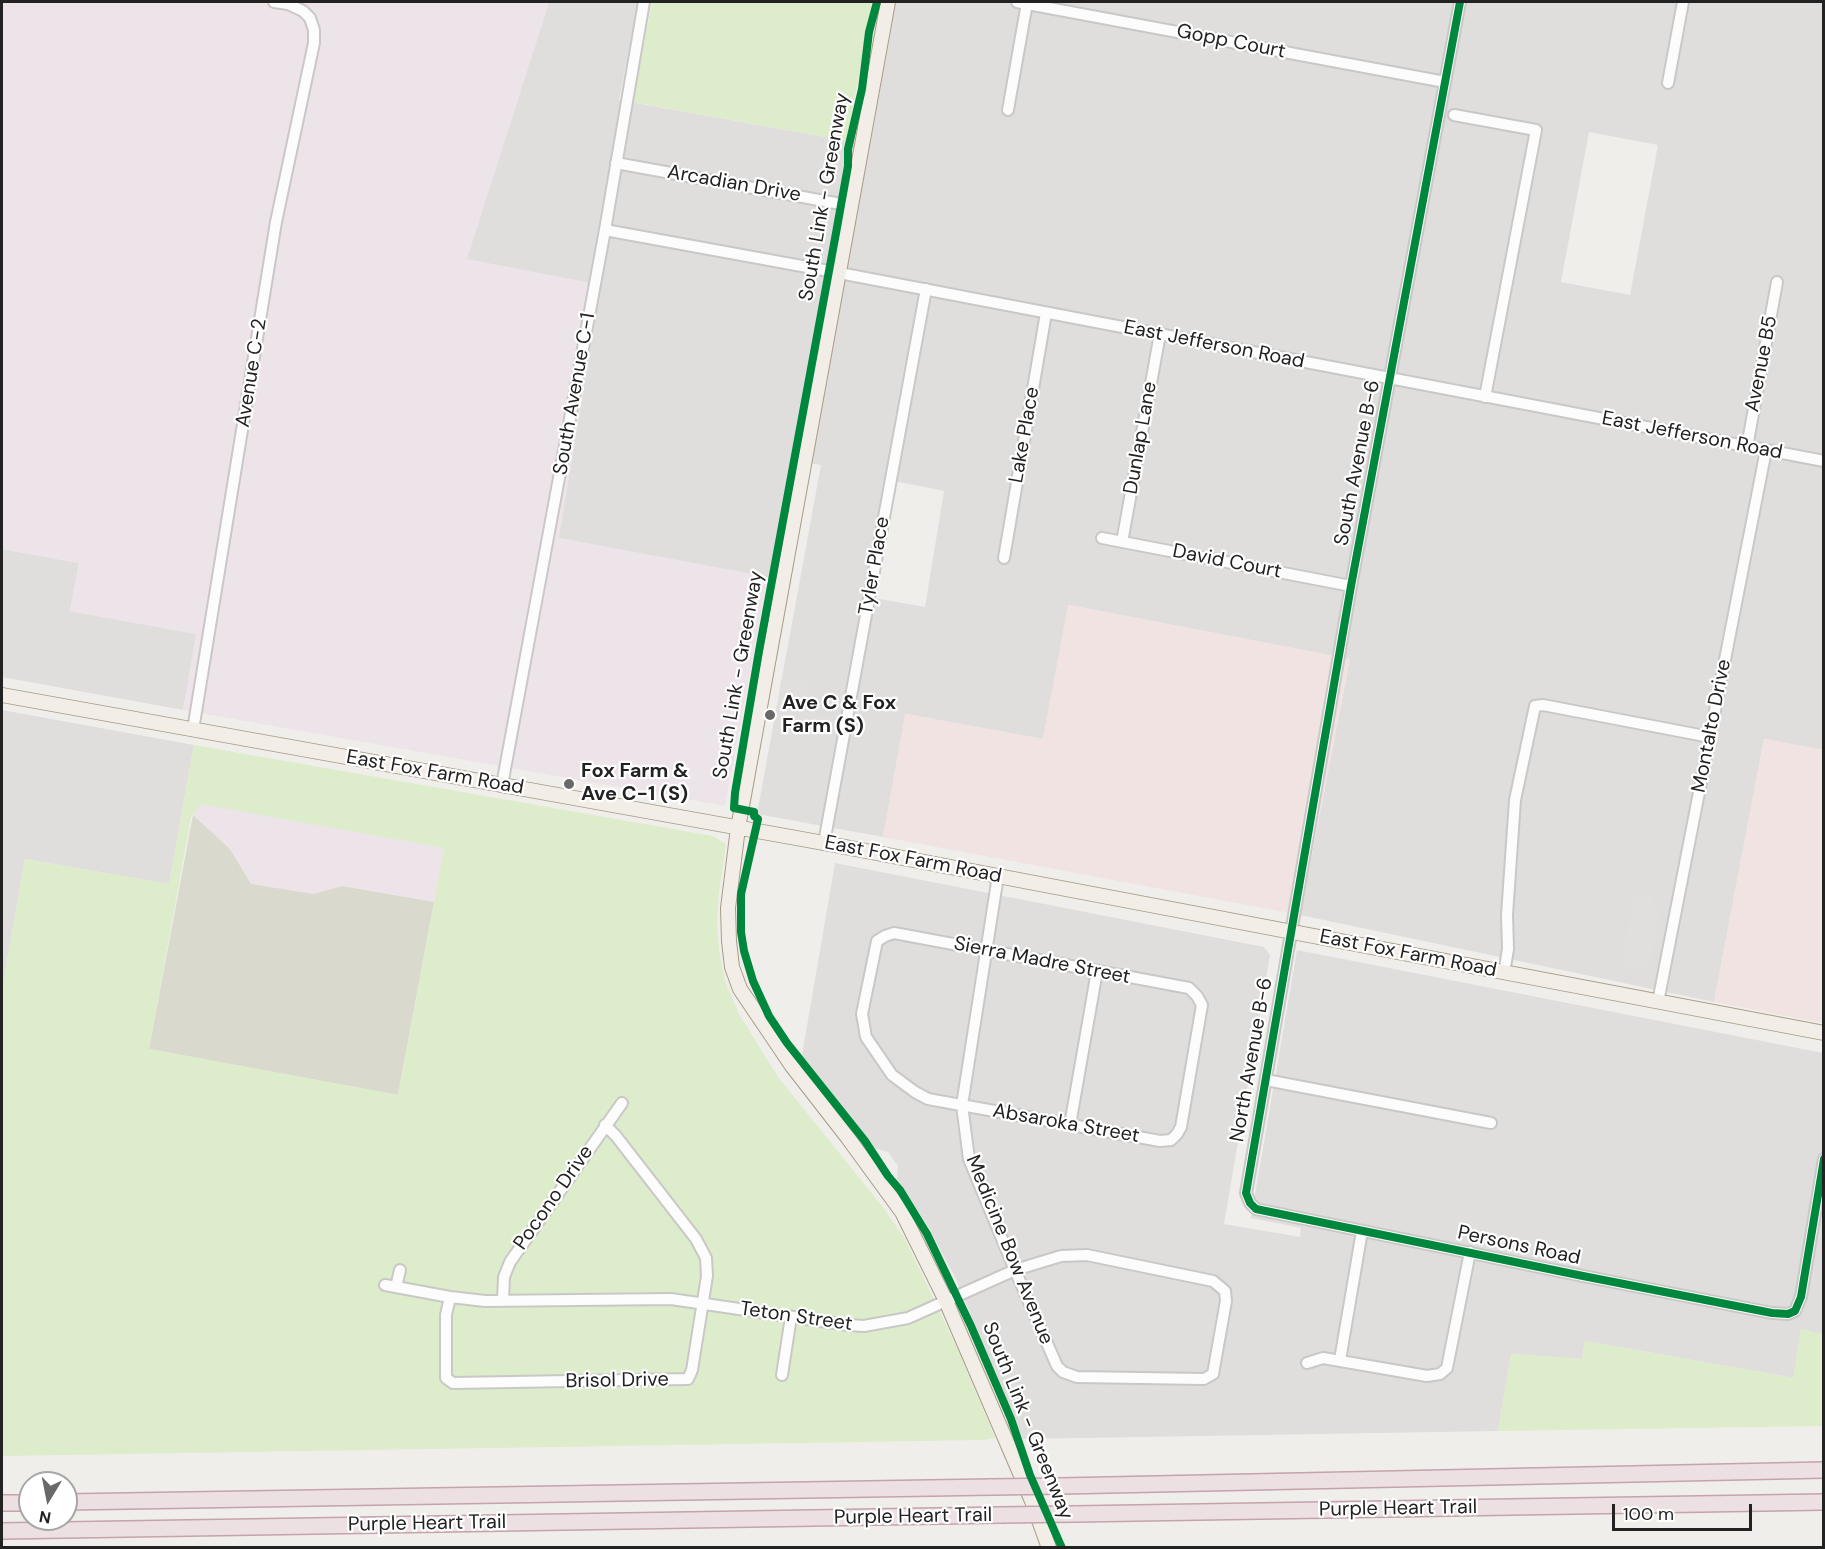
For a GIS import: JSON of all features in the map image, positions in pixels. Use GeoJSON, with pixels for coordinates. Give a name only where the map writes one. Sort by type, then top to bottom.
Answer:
{"type":"FeatureCollection","features":[{"type":"Feature","properties":{"kind":"highway","name":"Purple Heart Trail"},"geometry":{"type":"LineString","coordinates":[[78,1502],[1061,1486],[1824,1470]]}},
{"type":"Feature","properties":{"kind":"highway"},"geometry":{"type":"LineString","coordinates":[[2,1503],[18,1503]]}},
{"type":"Feature","properties":{"kind":"highway","name":"Purple Heart Trail"},"geometry":{"type":"LineString","coordinates":[[2,1531],[1824,1503]]}},
{"type":"Feature","properties":{"kind":"main road"},"geometry":{"type":"LineString","coordinates":[[888,2],[738,828],[728,908],[732,967],[740,989],[792,1066],[902,1212],[946,1301],[1032,1501],[1049,1548]]}},
{"type":"Feature","properties":{"kind":"main road","name":"East Fox Farm Road"},"geometry":{"type":"LineString","coordinates":[[2,695],[824,843],[1824,1034]]}},
{"type":"Feature","properties":{"kind":"street","name":"Avenue C-2"},"geometry":{"type":"LineString","coordinates":[[193,730],[276,222],[312,58],[314,30],[310,18],[303,11],[274,2]]}},
{"type":"Feature","properties":{"kind":"street","name":"South Avenue C-1"},"geometry":{"type":"LineString","coordinates":[[502,785],[605,230],[644,2]]}},
{"type":"Feature","properties":{"kind":"street","name":"Gopp Court"},"geometry":{"type":"LineString","coordinates":[[1022,2],[1445,82]]}},
{"type":"Feature","properties":{"kind":"street"},"geometry":{"type":"LineString","coordinates":[[1008,110],[1022,2]]}},
{"type":"Feature","properties":{"kind":"street","name":"South Avenue B-6"},"geometry":{"type":"LineString","coordinates":[[1291,932],[1351,585],[1461,2]]}},
{"type":"Feature","properties":{"kind":"street"},"geometry":{"type":"LineString","coordinates":[[1668,83],[1683,2]]}},
{"type":"Feature","properties":{"kind":"street"},"geometry":{"type":"LineString","coordinates":[[1454,115],[1536,130],[1485,397]]}},
{"type":"Feature","properties":{"kind":"street","name":"Arcadian Drive"},"geometry":{"type":"LineString","coordinates":[[616,163],[852,206]]}},
{"type":"Feature","properties":{"kind":"street","name":"East Jefferson Road"},"geometry":{"type":"LineString","coordinates":[[605,230],[1824,461]]}},
{"type":"Feature","properties":{"kind":"street","name":"Avenue B5"},"geometry":{"type":"LineString","coordinates":[[1747,447],[1777,282]]}},
{"type":"Feature","properties":{"kind":"street","name":"Tyler Place"},"geometry":{"type":"LineString","coordinates":[[824,843],[926,289]]}},
{"type":"Feature","properties":{"kind":"street","name":"Lake Place"},"geometry":{"type":"LineString","coordinates":[[1004,558],[1046,313]]}},
{"type":"Feature","properties":{"kind":"street","name":"Dunlap Lane"},"geometry":{"type":"LineString","coordinates":[[1122,542],[1160,334]]}},
{"type":"Feature","properties":{"kind":"street","name":"Montalto Drive"},"geometry":{"type":"LineString","coordinates":[[1658,1002],[1766,450]]}},
{"type":"Feature","properties":{"kind":"street","name":"David Court"},"geometry":{"type":"LineString","coordinates":[[1102,538],[1351,585]]}},
{"type":"Feature","properties":{"kind":"street"},"geometry":{"type":"LineString","coordinates":[[1504,973],[1508,949],[1507,915],[1515,800],[1535,706],[1543,705],[1710,737]]}},
{"type":"Feature","properties":{"kind":"street","name":"Medicine Bow Avenue"},"geometry":{"type":"LineString","coordinates":[[998,876],[962,1105],[969,1159],[1015,1270],[1057,1366],[1063,1372],[1077,1377],[1204,1379],[1213,1374]]}},
{"type":"Feature","properties":{"kind":"street","name":"North Avenue B-6"},"geometry":{"type":"LineString","coordinates":[[1246,1193],[1291,932]]}},
{"type":"Feature","properties":{"kind":"street","name":"Sierra Madre Street"},"geometry":{"type":"LineString","coordinates":[[894,933],[1189,988],[1202,1005],[1181,1127],[1171,1140]]}},
{"type":"Feature","properties":{"kind":"street","name":"Absaroka Street"},"geometry":{"type":"LineString","coordinates":[[894,933],[877,942],[862,1014],[866,1037],[892,1076],[928,1099],[1160,1141],[1171,1140]]}},
{"type":"Feature","properties":{"kind":"street"},"geometry":{"type":"LineString","coordinates":[[1070,1125],[1097,971]]}},
{"type":"Feature","properties":{"kind":"street"},"geometry":{"type":"LineString","coordinates":[[1266,1080],[1491,1123]]}},
{"type":"Feature","properties":{"kind":"street","name":"Pocono Drive"},"geometry":{"type":"LineString","coordinates":[[503,1301],[504,1277],[510,1262],[622,1103]]}},
{"type":"Feature","properties":{"kind":"street","name":"Brisol Drive"},"geometry":{"type":"LineString","coordinates":[[450,1297],[446,1315],[446,1378],[453,1383],[688,1379],[692,1370],[707,1265],[702,1250],[616,1136],[605,1125]]}},
{"type":"Feature","properties":{"kind":"street","name":"Persons Road"},"geometry":{"type":"LineString","coordinates":[[1246,1193],[1250,1203],[1257,1209],[1772,1313],[1788,1314],[1795,1311],[1801,1297],[1824,1159]]}},
{"type":"Feature","properties":{"kind":"street"},"geometry":{"type":"LineString","coordinates":[[1340,1360],[1362,1231]]}},
{"type":"Feature","properties":{"kind":"street"},"geometry":{"type":"LineString","coordinates":[[1307,1363],[1323,1358],[1427,1376],[1440,1374],[1447,1368],[1470,1252]]}},
{"type":"Feature","properties":{"kind":"street","name":"Teton Street"},"geometry":{"type":"LineString","coordinates":[[400,1270],[391,1286],[450,1297],[503,1301],[654,1299],[702,1303],[864,1326],[908,1318],[1015,1270],[1061,1256],[1087,1255],[1213,1281],[1225,1291],[1226,1301],[1213,1374]]}},
{"type":"Feature","properties":{"kind":"street"},"geometry":{"type":"LineString","coordinates":[[782,1375],[790,1317]]}},
{"type":"Feature","properties":{"kind":"shaded area"},"geometry":{"type":"Polygon","coordinates":[[[2,2],[549,2],[467,259],[601,285],[559,538],[768,577],[725,806],[183,710],[196,634],[70,611],[79,563],[2,549],[2,2]]]}},
{"type":"Feature","properties":{"kind":"shaded area"},"geometry":{"type":"Polygon","coordinates":[[[549,2],[638,2],[619,100],[870,145],[896,2],[1823,2],[1823,750],[1764,739],[1714,1002],[1300,915],[1350,659],[1069,605],[1043,739],[906,714],[883,837],[757,814],[821,465],[799,461],[777,579],[558,538],[601,285],[466,260],[549,2]],[[1589,132],[1561,282],[1630,295],[1658,145],[1589,132]],[[884,479],[863,596],[925,607],[944,491],[884,479]]]}},
{"type":"Feature","properties":{"kind":"shaded area"},"geometry":{"type":"Polygon","coordinates":[[[2,549],[79,563],[70,611],[197,634],[183,710],[2,677],[2,549]]]}},
{"type":"Feature","properties":{"kind":"shaded area"},"geometry":{"type":"Polygon","coordinates":[[[1068,605],[1350,659],[1300,915],[883,837],[905,714],[1043,739],[1068,605]]]}},
{"type":"Feature","properties":{"kind":"shaded area"},"geometry":{"type":"Polygon","coordinates":[[[781,680],[807,684],[802,714],[777,710],[781,680]]]}},
{"type":"Feature","properties":{"kind":"shaded area"},"geometry":{"type":"Polygon","coordinates":[[[2,710],[194,745],[169,884],[25,859],[4,978],[2,978],[2,710]]]}},
{"type":"Feature","properties":{"kind":"shaded area"},"geometry":{"type":"Polygon","coordinates":[[[1764,739],[1823,750],[1823,1023],[1714,1002],[1764,739]]]}},
{"type":"Feature","properties":{"kind":"shaded area"},"geometry":{"type":"Polygon","coordinates":[[[201,803],[444,848],[434,902],[342,886],[314,894],[251,884],[230,849],[193,815],[201,803]]]}},
{"type":"Feature","properties":{"kind":"shaded area"},"geometry":{"type":"Polygon","coordinates":[[[193,815],[230,849],[251,884],[314,894],[342,886],[434,902],[398,1095],[149,1049],[193,815]]]}},
{"type":"Feature","properties":{"kind":"shaded area"},"geometry":{"type":"Polygon","coordinates":[[[835,863],[1264,947],[1270,955],[1224,1224],[1300,1237],[1301,1228],[1251,1218],[1297,950],[1823,1053],[1823,1334],[1801,1330],[1794,1378],[1585,1341],[1582,1359],[1511,1354],[1498,1431],[1023,1439],[955,1277],[926,1223],[897,1179],[898,1166],[888,1152],[875,1148],[802,1055],[835,863]]]}},
{"type":"Feature","properties":{"kind":"shaded area"},"geometry":{"type":"Polygon","coordinates":[[[1635,892],[1653,896],[1652,904],[1661,906],[1649,971],[1621,966],[1635,892]]]}},
{"type":"Feature","properties":{"kind":"green space"},"geometry":{"type":"Polygon","coordinates":[[[652,2],[872,2],[847,141],[633,102],[652,2]]]}},
{"type":"Feature","properties":{"kind":"green space"},"geometry":{"type":"Polygon","coordinates":[[[194,745],[713,836],[726,844],[717,921],[719,950],[725,981],[739,1014],[778,1077],[882,1206],[905,1239],[960,1354],[995,1438],[984,1440],[2,1456],[2,978],[4,978],[25,859],[169,884],[194,745]],[[201,804],[191,817],[149,1049],[398,1095],[444,848],[201,804]]]}},
{"type":"Feature","properties":{"kind":"green space"},"geometry":{"type":"Polygon","coordinates":[[[1801,1329],[1823,1334],[1823,1426],[1498,1431],[1511,1354],[1582,1359],[1585,1341],[1793,1378],[1801,1329]]]}},
{"type":"Feature","properties":{"kind":"cycle path","name":"South Link - Greenway"},"geometry":{"type":"LineString","coordinates":[[877,2],[869,32],[862,89],[848,149],[848,166],[735,793],[734,808],[754,812],[754,816],[758,819],[741,894],[741,932],[753,981],[769,1016],[787,1043],[865,1141],[900,1190],[927,1234],[971,1326],[1011,1419],[1030,1475],[1062,1548]]}},
{"type":"Feature","properties":{"kind":"cycle path"},"geometry":{"type":"LineString","coordinates":[[1460,2],[1351,586],[1246,1193],[1250,1203],[1256,1209],[1583,1276],[1772,1313],[1788,1314],[1795,1311],[1801,1297],[1824,1159]]}},
{"type":"Feature","properties":{"kind":"place","name":"Ave C & Fox Farm (S)"},"geometry":{"type":"Point","coordinates":[770,715]}},
{"type":"Feature","properties":{"kind":"place","name":"Fox Farm & Ave C-1 (S)"},"geometry":{"type":"Point","coordinates":[569,784]}}]}
